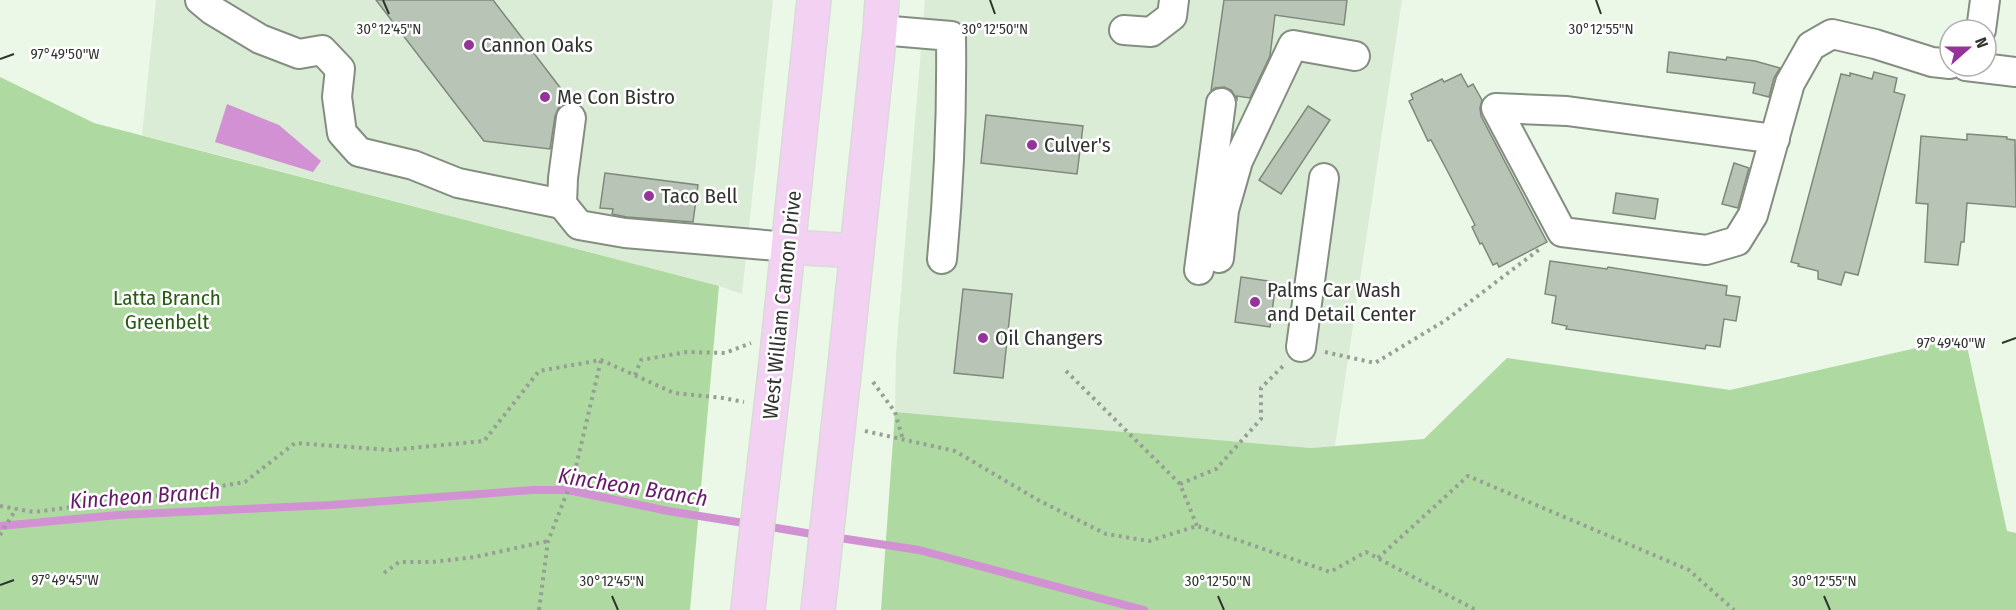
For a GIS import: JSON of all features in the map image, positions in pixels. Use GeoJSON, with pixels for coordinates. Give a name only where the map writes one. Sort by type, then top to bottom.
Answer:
{"type":"FeatureCollection","features":[{"type":"Feature","properties":{"kind":"main road","name":"West William Cannon Drive"},"geometry":{"type":"LineString","coordinates":[[748,610],[768,351],[789,247],[814,0]]}},
{"type":"Feature","properties":{"kind":"main road"},"geometry":{"type":"LineString","coordinates":[[818,610],[822,574],[857,370],[857,251],[881,15]]}},
{"type":"Feature","properties":{"kind":"main road"},"geometry":{"type":"LineString","coordinates":[[789,247],[857,251]]}},
{"type":"Feature","properties":{"kind":"lane"},"geometry":{"type":"LineString","coordinates":[[200,0],[212,10],[260,39],[299,54],[322,50],[340,69],[337,97],[342,133],[359,152],[413,165],[458,183],[562,204],[579,225],[625,233],[789,247]]}},
{"type":"Feature","properties":{"kind":"lane"},"geometry":{"type":"LineString","coordinates":[[1124,30],[1152,32],[1172,16],[1174,0]]}},
{"type":"Feature","properties":{"kind":"lane"},"geometry":{"type":"LineString","coordinates":[[1983,18],[1985,0]]}},
{"type":"Feature","properties":{"kind":"lane"},"geometry":{"type":"LineString","coordinates":[[881,15],[951,36],[952,82],[948,187],[942,259]]}},
{"type":"Feature","properties":{"kind":"lane"},"geometry":{"type":"LineString","coordinates":[[1775,139],[1567,111],[1496,108],[1562,232],[1706,250],[1737,241],[1753,215],[1775,139],[1790,83],[1811,46],[1832,34],[1938,63]]}},
{"type":"Feature","properties":{"kind":"lane"},"geometry":{"type":"LineString","coordinates":[[1221,103],[1209,264],[1238,160],[1293,45],[1355,56]]}},
{"type":"Feature","properties":{"kind":"lane"},"geometry":{"type":"LineString","coordinates":[[1998,70],[2016,72]]}},
{"type":"Feature","properties":{"kind":"lane"},"geometry":{"type":"LineString","coordinates":[[562,204],[571,118]]}},
{"type":"Feature","properties":{"kind":"lane"},"geometry":{"type":"LineString","coordinates":[[1301,347],[1324,178]]}},
{"type":"Feature","properties":{"kind":"path"},"geometry":{"type":"LineString","coordinates":[[1180,484],[1216,469],[1261,420],[1261,388],[1301,347],[1375,363],[1446,320],[1562,232]]}},
{"type":"Feature","properties":{"kind":"path"},"geometry":{"type":"LineString","coordinates":[[635,375],[641,360],[687,352],[768,351]]}},
{"type":"Feature","properties":{"kind":"path"},"geometry":{"type":"LineString","coordinates":[[539,610],[548,541],[574,475],[601,360]]}},
{"type":"Feature","properties":{"kind":"path"},"geometry":{"type":"LineString","coordinates":[[857,370],[895,412],[903,440]]}},
{"type":"Feature","properties":{"kind":"path"},"geometry":{"type":"LineString","coordinates":[[1066,371],[1180,484],[1197,526]]}},
{"type":"Feature","properties":{"kind":"path"},"geometry":{"type":"LineString","coordinates":[[1378,558],[1468,476],[1689,570],[1734,610]]}},
{"type":"Feature","properties":{"kind":"path"},"geometry":{"type":"LineString","coordinates":[[0,535],[16,509]]}},
{"type":"Feature","properties":{"kind":"path"},"geometry":{"type":"LineString","coordinates":[[384,573],[399,562],[432,562],[548,541]]}},
{"type":"Feature","properties":{"kind":"shaded area","name":"Cannon Oaks"},"geometry":{"type":"Polygon","coordinates":[[[156,0],[773,0],[742,294],[719,286],[142,135],[156,0]]]}},
{"type":"Feature","properties":{"kind":"shaded area"},"geometry":{"type":"Polygon","coordinates":[[[925,0],[1402,0],[1335,446],[1311,448],[895,412],[896,353],[925,0]]]}},
{"type":"Feature","properties":{"kind":"shaded area"},"geometry":{"type":"Polygon","coordinates":[[[227,104],[279,125],[321,161],[313,172],[215,142],[227,104]]]}},
{"type":"Feature","properties":{"kind":"green space","name":"Latta Branch Greenbelt"},"geometry":{"type":"Polygon","coordinates":[[[0,77],[94,123],[719,286],[690,610],[0,610],[0,77]]]}},
{"type":"Feature","properties":{"kind":"green space"},"geometry":{"type":"Polygon","coordinates":[[[1965,337],[2007,531],[2016,533],[2016,610],[881,610],[895,412],[1311,448],[1424,439],[1507,358],[1730,390],[1965,337]]]}},
{"type":"Feature","properties":{"kind":"building","name":"Cannon Oaks"},"geometry":{"type":"Polygon","coordinates":[[[376,0],[493,0],[562,90],[550,149],[484,141],[376,0]]]}},
{"type":"Feature","properties":{"kind":"building"},"geometry":{"type":"Polygon","coordinates":[[[1224,0],[1347,0],[1344,25],[1275,15],[1270,56],[1250,98],[1237,96],[1237,99],[1231,90],[1224,87],[1211,91],[1224,0]]]}},
{"type":"Feature","properties":{"kind":"building"},"geometry":{"type":"Polygon","coordinates":[[[1669,52],[1726,60],[1727,57],[1755,61],[1780,68],[1774,78],[1769,97],[1753,93],[1755,83],[1667,72],[1669,52]]]}},
{"type":"Feature","properties":{"kind":"building"},"geometry":{"type":"Polygon","coordinates":[[[1874,72],[1897,78],[1894,92],[1905,95],[1858,275],[1845,272],[1841,285],[1818,279],[1818,271],[1791,262],[1841,74],[1850,76],[1850,73],[1872,79],[1874,72]]]}},
{"type":"Feature","properties":{"kind":"building"},"geometry":{"type":"Polygon","coordinates":[[[1461,74],[1468,87],[1473,84],[1482,100],[1481,116],[1547,242],[1499,267],[1497,263],[1493,265],[1482,243],[1480,244],[1472,227],[1475,225],[1431,140],[1428,141],[1409,101],[1413,99],[1411,94],[1442,79],[1444,82],[1461,74]]]}},
{"type":"Feature","properties":{"kind":"building"},"geometry":{"type":"Polygon","coordinates":[[[1308,106],[1330,120],[1281,194],[1259,180],[1308,106]]]}},
{"type":"Feature","properties":{"kind":"building","name":"Culver's"},"geometry":{"type":"Polygon","coordinates":[[[986,115],[1083,126],[1077,174],[981,163],[986,115]]]}},
{"type":"Feature","properties":{"kind":"building"},"geometry":{"type":"Polygon","coordinates":[[[1967,134],[2007,137],[2007,139],[2015,140],[2016,207],[1967,203],[1964,242],[1961,242],[1958,265],[1925,262],[1928,204],[1916,203],[1921,136],[1967,140],[1967,134]]]}},
{"type":"Feature","properties":{"kind":"building"},"geometry":{"type":"Polygon","coordinates":[[[1734,163],[1749,168],[1738,208],[1722,204],[1734,163]]]}},
{"type":"Feature","properties":{"kind":"building","name":"Taco Bell"},"geometry":{"type":"Polygon","coordinates":[[[605,173],[698,185],[693,222],[627,217],[612,214],[613,209],[600,208],[605,173]]]}},
{"type":"Feature","properties":{"kind":"building"},"geometry":{"type":"Polygon","coordinates":[[[1616,193],[1658,199],[1655,219],[1613,213],[1616,193]]]}},
{"type":"Feature","properties":{"kind":"building"},"geometry":{"type":"Polygon","coordinates":[[[1550,261],[1607,269],[1608,267],[1727,286],[1726,295],[1740,297],[1736,321],[1724,319],[1720,347],[1706,345],[1705,349],[1566,329],[1567,326],[1552,323],[1556,296],[1545,294],[1550,261]]]}},
{"type":"Feature","properties":{"kind":"building","name":"Palms Car Wash and Detail Center"},"geometry":{"type":"Polygon","coordinates":[[[1241,277],[1276,282],[1270,327],[1235,322],[1241,277]]]}},
{"type":"Feature","properties":{"kind":"building","name":"Oil Changers"},"geometry":{"type":"Polygon","coordinates":[[[963,289],[1012,294],[1003,378],[954,373],[963,289]]]}},
{"type":"Feature","properties":{"kind":"waterway","name":"Kincheon Branch"},"geometry":{"type":"LineString","coordinates":[[0,526],[118,515],[331,505],[533,490],[568,490],[668,511],[750,524]]}},
{"type":"Feature","properties":{"kind":"waterway","name":"Kincheon Branch"},"geometry":{"type":"LineString","coordinates":[[765,526],[818,535]]}},
{"type":"Feature","properties":{"kind":"waterway","name":"Kincheon Branch"},"geometry":{"type":"LineString","coordinates":[[833,537],[919,550],[1144,610]]}},
{"type":"Feature","properties":{"kind":"place","name":"Cannon Oaks"},"geometry":{"type":"Point","coordinates":[469,45]}},
{"type":"Feature","properties":{"kind":"place","name":"Me Con Bistro"},"geometry":{"type":"Point","coordinates":[545,97]}},
{"type":"Feature","properties":{"kind":"place","name":"Culver's"},"geometry":{"type":"Point","coordinates":[1032,145]}},
{"type":"Feature","properties":{"kind":"place","name":"Taco Bell"},"geometry":{"type":"Point","coordinates":[649,196]}},
{"type":"Feature","properties":{"kind":"place","name":"Palms Car Wash and Detail Center"},"geometry":{"type":"Point","coordinates":[1255,302]}},
{"type":"Feature","properties":{"kind":"place","name":"Oil Changers"},"geometry":{"type":"Point","coordinates":[983,338]}}]}
